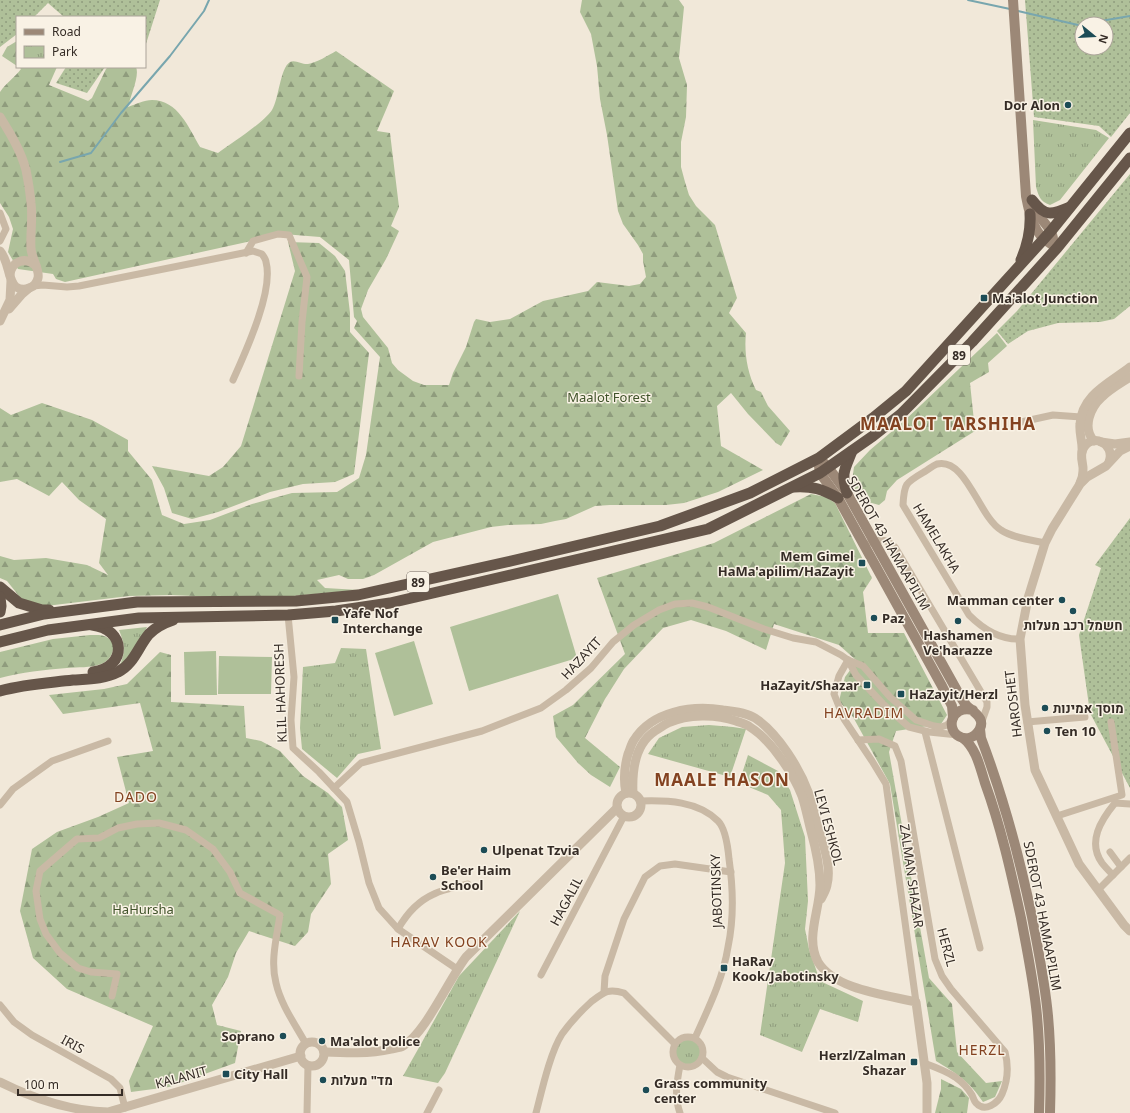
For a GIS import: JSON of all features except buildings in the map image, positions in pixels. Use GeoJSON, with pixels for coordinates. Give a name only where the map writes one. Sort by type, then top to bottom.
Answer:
{"type":"FeatureCollection","features":[{"type":"Feature","properties":{"kind":"highway","name":"89"},"geometry":{"type":"LineString","coordinates":[[0,625],[44,614],[137,602],[296,601],[364,594],[660,526],[750,493],[819,458],[858,430],[906,391],[1047,235],[1072,206],[1130,132]]}},
{"type":"Feature","properties":{"kind":"highway","name":"89"},"geometry":{"type":"LineString","coordinates":[[0,642],[48,630],[139,618],[288,615],[336,611],[390,603],[708,529],[824,470],[901,414],[972,342],[1057,248],[1130,158]]}},
{"type":"Feature","properties":{"kind":"highway"},"geometry":{"type":"LineString","coordinates":[[1032,200],[1043,212],[1049,214],[1072,206]]}},
{"type":"Feature","properties":{"kind":"highway"},"geometry":{"type":"LineString","coordinates":[[1018,268],[1028,243],[1031,229],[1030,214]]}},
{"type":"Feature","properties":{"kind":"highway"},"geometry":{"type":"LineString","coordinates":[[790,487],[808,486],[843,496],[844,472],[852,451]]}},
{"type":"Feature","properties":{"kind":"highway"},"geometry":{"type":"LineString","coordinates":[[0,588],[13,599],[26,606],[42,610],[66,611]]}},
{"type":"Feature","properties":{"kind":"highway"},"geometry":{"type":"LineString","coordinates":[[0,597],[0,612]]}},
{"type":"Feature","properties":{"kind":"highway"},"geometry":{"type":"LineString","coordinates":[[0,691],[23,685],[93,678],[119,672],[131,662],[145,640],[154,630],[160,625],[181,617]]}},
{"type":"Feature","properties":{"kind":"highway"},"geometry":{"type":"LineString","coordinates":[[0,684],[22,678],[92,672],[107,668],[116,658],[119,651],[117,640],[112,633],[105,629],[86,624]]}},
{"type":"Feature","properties":{"kind":"main road"},"geometry":{"type":"LineString","coordinates":[[1013,0],[1026,196],[1035,227],[1047,235]]}},
{"type":"Feature","properties":{"kind":"main road"},"geometry":{"type":"LineString","coordinates":[[1024,171],[1032,200],[1047,235],[1057,248]]}},
{"type":"Feature","properties":{"kind":"main road"},"geometry":{"type":"LineString","coordinates":[[819,458],[824,470]]}},
{"type":"Feature","properties":{"kind":"main road","name":"SDEROT 43 HAMAAPILIM"},"geometry":{"type":"LineString","coordinates":[[824,470],[874,541],[960,696],[967,706],[973,710]]}},
{"type":"Feature","properties":{"kind":"main road","name":"SDEROT 43 HAMAAPILIM"},"geometry":{"type":"LineString","coordinates":[[843,496],[864,546],[950,701],[954,712],[953,718]]}},
{"type":"Feature","properties":{"kind":"main road"},"geometry":{"type":"LineString","coordinates":[[961,710],[973,710],[977,713],[980,719],[980,726],[973,736],[968,738],[960,736],[952,728],[953,718],[961,710]]}},
{"type":"Feature","properties":{"kind":"main road","name":"SDEROT 43 HAMAAPILIM"},"geometry":{"type":"LineString","coordinates":[[980,726],[981,738],[1012,831],[1040,958],[1050,1042],[1050,1113]]}},
{"type":"Feature","properties":{"kind":"main road","name":"SDEROT 43 HAMAAPILIM"},"geometry":{"type":"LineString","coordinates":[[960,736],[971,746],[993,805],[1009,863],[1030,960],[1039,1043],[1039,1113]]}},
{"type":"Feature","properties":{"kind":"street"},"geometry":{"type":"LineString","coordinates":[[0,117],[13,137],[25,168],[31,203],[32,256],[37,268],[38,279],[32,287],[20,296],[1,318]]}},
{"type":"Feature","properties":{"kind":"street"},"geometry":{"type":"LineString","coordinates":[[0,213],[6,229],[0,241]]}},
{"type":"Feature","properties":{"kind":"street"},"geometry":{"type":"LineString","coordinates":[[246,253],[253,241],[278,234],[289,235],[307,276],[302,322],[299,376]]}},
{"type":"Feature","properties":{"kind":"street"},"geometry":{"type":"LineString","coordinates":[[10,278],[13,266],[27,253],[31,242]]}},
{"type":"Feature","properties":{"kind":"street"},"geometry":{"type":"LineString","coordinates":[[0,251],[9,258],[19,261],[29,261],[37,268],[46,280],[60,286]]}},
{"type":"Feature","properties":{"kind":"street"},"geometry":{"type":"LineString","coordinates":[[0,251],[7,263],[10,278],[10,300],[1,318]]}},
{"type":"Feature","properties":{"kind":"street"},"geometry":{"type":"LineString","coordinates":[[10,278],[16,286],[24,289],[43,285],[79,286],[253,251],[262,254],[266,262],[266,291],[255,330],[233,380]]}},
{"type":"Feature","properties":{"kind":"street"},"geometry":{"type":"LineString","coordinates":[[1021,422],[1053,415],[1081,416],[1085,407],[1096,391],[1130,367]]}},
{"type":"Feature","properties":{"kind":"street"},"geometry":{"type":"LineString","coordinates":[[1109,463],[1110,450],[1107,446],[1097,441],[1088,432],[1089,419],[1092,411],[1102,397],[1130,377]]}},
{"type":"Feature","properties":{"kind":"street","name":"HAROSHET"},"geometry":{"type":"LineString","coordinates":[[1080,484],[1084,470],[1080,424],[1081,416]]}},
{"type":"Feature","properties":{"kind":"street"},"geometry":{"type":"LineString","coordinates":[[1130,442],[1115,444],[1097,441],[1086,445],[1082,457],[1087,468],[1095,471],[1103,469],[1120,451],[1130,446]]}},
{"type":"Feature","properties":{"kind":"street","name":"HAMELAKHA"},"geometry":{"type":"LineString","coordinates":[[1020,639],[1009,640],[996,635],[981,627],[969,616],[903,505],[904,489],[911,479],[937,464],[950,464],[960,472],[988,517],[1001,530],[1017,537],[1045,543]]}},
{"type":"Feature","properties":{"kind":"street","name":"HAROSHET"},"geometry":{"type":"LineString","coordinates":[[1099,470],[1087,477],[1080,484],[1045,543],[1028,598],[1020,639],[1025,705],[1035,770],[1079,864],[1130,931]]}},
{"type":"Feature","properties":{"kind":"street"},"geometry":{"type":"LineString","coordinates":[[864,546],[874,541],[888,541],[896,548],[987,702],[987,708],[980,726]]}},
{"type":"Feature","properties":{"kind":"street","name":"HAZAYIT"},"geometry":{"type":"LineString","coordinates":[[334,788],[361,763],[482,731],[541,708],[566,690],[591,668],[613,642],[634,625],[659,610],[676,604],[692,603],[708,607],[764,629],[794,638],[816,642],[848,660],[863,666],[890,697],[916,720],[941,727],[947,725],[953,718]]}},
{"type":"Feature","properties":{"kind":"street","name":"KLIL HAHORESH"},"geometry":{"type":"LineString","coordinates":[[288,615],[294,677],[291,720],[293,748],[347,802],[374,898],[379,908],[398,929],[456,968]]}},
{"type":"Feature","properties":{"kind":"street","name":"HAZAYIT"},"geometry":{"type":"LineString","coordinates":[[848,660],[856,675],[884,705],[909,727],[925,732],[960,736]]}},
{"type":"Feature","properties":{"kind":"street","name":"ZALMAN SHAZAR"},"geometry":{"type":"LineString","coordinates":[[848,660],[839,676],[834,694],[844,719],[886,784],[924,1064],[927,1113]]}},
{"type":"Feature","properties":{"kind":"street","name":"LEVI ESHKOL"},"geometry":{"type":"LineString","coordinates":[[629,793],[624,781],[624,770],[633,741],[645,727],[666,714],[692,708],[716,709],[733,711],[754,718],[773,733],[786,750],[808,793],[827,859],[829,873],[827,886],[818,906],[812,946],[819,962],[833,978],[850,987],[916,1002]]}},
{"type":"Feature","properties":{"kind":"street"},"geometry":{"type":"LineString","coordinates":[[1028,722],[1086,717]]}},
{"type":"Feature","properties":{"kind":"street"},"geometry":{"type":"LineString","coordinates":[[1057,816],[1122,795],[1111,722]]}},
{"type":"Feature","properties":{"kind":"street"},"geometry":{"type":"LineString","coordinates":[[925,732],[980,948]]}},
{"type":"Feature","properties":{"kind":"street","name":"HERZL"},"geometry":{"type":"LineString","coordinates":[[858,740],[878,738],[895,746],[901,761],[935,958],[942,976],[951,989],[1005,1052],[1008,1062],[1005,1086],[1000,1097],[994,1105],[987,1108],[976,1104],[965,1085],[955,1076],[924,1064]]}},
{"type":"Feature","properties":{"kind":"street"},"geometry":{"type":"LineString","coordinates":[[0,805],[13,789],[52,761],[108,741]]}},
{"type":"Feature","properties":{"kind":"street"},"geometry":{"type":"LineString","coordinates":[[324,1052],[345,1053],[375,1051],[403,1046],[420,1030],[456,968],[466,956],[617,808],[620,797],[629,793],[636,795],[640,801],[640,809],[632,816],[624,816],[617,808]]}},
{"type":"Feature","properties":{"kind":"street","name":"JABOTINSKY"},"geometry":{"type":"LineString","coordinates":[[640,801],[671,801],[689,805],[719,822],[726,837],[731,872],[731,931],[723,968],[695,1038]]}},
{"type":"Feature","properties":{"kind":"street"},"geometry":{"type":"LineString","coordinates":[[1113,875],[1101,862],[1096,849],[1096,835],[1104,816],[1115,803],[1130,804]]}},
{"type":"Feature","properties":{"kind":"street","name":"HAGALIL"},"geometry":{"type":"LineString","coordinates":[[541,975],[624,816]]}},
{"type":"Feature","properties":{"kind":"street"},"geometry":{"type":"LineString","coordinates":[[112,996],[117,974],[91,972],[78,968],[60,954],[46,934],[40,919],[36,891],[40,871],[77,839],[99,838],[118,828],[137,824],[160,823],[186,830],[213,849],[230,872],[240,893],[280,915],[274,960],[275,982],[283,1005],[306,1044]]}},
{"type":"Feature","properties":{"kind":"street"},"geometry":{"type":"LineString","coordinates":[[1110,852],[1121,866]]}},
{"type":"Feature","properties":{"kind":"street"},"geometry":{"type":"LineString","coordinates":[[1098,890],[1130,858]]}},
{"type":"Feature","properties":{"kind":"street"},"geometry":{"type":"LineString","coordinates":[[604,992],[605,976],[624,919],[644,877],[660,866],[675,864],[731,872]]}},
{"type":"Feature","properties":{"kind":"street"},"geometry":{"type":"LineString","coordinates":[[398,929],[404,919],[416,906],[433,894],[468,884]]}},
{"type":"Feature","properties":{"kind":"street"},"geometry":{"type":"LineString","coordinates":[[536,1113],[552,1058],[562,1035],[586,1007],[604,992],[614,990],[624,993],[675,1044]]}},
{"type":"Feature","properties":{"kind":"street","name":"IRIS"},"geometry":{"type":"LineString","coordinates":[[0,1005],[14,1022],[32,1035],[111,1080],[120,1088],[122,1110]]}},
{"type":"Feature","properties":{"kind":"street"},"geometry":{"type":"LineString","coordinates":[[686,1037],[695,1038],[699,1041],[703,1049],[702,1058],[695,1066],[685,1067],[680,1065],[674,1058],[673,1053],[675,1044],[678,1040],[686,1037]]}},
{"type":"Feature","properties":{"kind":"street"},"geometry":{"type":"LineString","coordinates":[[309,1042],[320,1045],[324,1052],[322,1060],[316,1065],[308,1065],[303,1061],[301,1056],[301,1049],[309,1042]]}},
{"type":"Feature","properties":{"kind":"street","name":"KALANIT"},"geometry":{"type":"LineString","coordinates":[[0,1082],[16,1091],[68,1108],[108,1112],[122,1110],[163,1096],[301,1056]]}},
{"type":"Feature","properties":{"kind":"street"},"geometry":{"type":"LineString","coordinates":[[702,1058],[717,1072],[727,1077],[835,1113]]}},
{"type":"Feature","properties":{"kind":"street"},"geometry":{"type":"LineString","coordinates":[[307,1113],[308,1065]]}},
{"type":"Feature","properties":{"kind":"street"},"geometry":{"type":"LineString","coordinates":[[680,1065],[676,1098],[680,1113]]}},
{"type":"Feature","properties":{"kind":"street"},"geometry":{"type":"LineString","coordinates":[[427,1113],[439,1090]]}},
{"type":"Feature","properties":{"kind":"green space"},"geometry":{"type":"Polygon","coordinates":[[[0,0],[160,0],[146,44],[146,16],[63,16],[48,3],[35,16],[16,16],[16,35],[0,47],[0,0]]]}},
{"type":"Feature","properties":{"kind":"green space","name":"Maalot Forest"},"geometry":{"type":"Polygon","coordinates":[[[582,0],[679,0],[684,7],[679,58],[687,85],[686,117],[681,142],[681,167],[689,195],[696,206],[715,225],[737,298],[729,313],[746,333],[745,347],[750,376],[756,390],[761,392],[768,406],[790,431],[781,446],[776,443],[748,414],[731,393],[717,406],[721,446],[763,470],[718,492],[684,503],[666,505],[595,506],[566,519],[541,524],[491,527],[433,542],[374,575],[363,579],[348,579],[339,575],[317,580],[325,588],[359,590],[261,599],[171,595],[129,596],[46,606],[23,601],[7,581],[0,578],[0,556],[14,560],[46,558],[87,565],[108,575],[99,563],[106,519],[79,500],[62,482],[49,496],[17,479],[0,482],[0,408],[11,415],[42,403],[92,420],[128,440],[128,451],[152,480],[162,515],[184,524],[210,520],[252,504],[292,493],[337,492],[359,478],[366,455],[380,357],[354,328],[357,321],[354,317],[349,260],[320,237],[283,234],[65,282],[56,279],[53,274],[18,269],[8,252],[13,229],[9,217],[0,203],[0,92],[21,69],[20,68],[57,68],[49,85],[88,101],[92,98],[107,68],[136,68],[136,81],[128,107],[143,101],[152,100],[161,101],[169,105],[182,116],[200,147],[218,153],[255,127],[268,115],[274,105],[284,70],[292,61],[306,64],[311,63],[336,51],[394,91],[377,131],[390,133],[399,207],[391,226],[399,231],[386,259],[368,290],[361,309],[363,317],[388,348],[392,363],[398,370],[413,381],[424,385],[449,385],[453,373],[466,347],[476,319],[490,322],[510,319],[543,301],[588,291],[597,282],[629,286],[640,284],[646,277],[643,254],[623,224],[618,211],[591,34],[580,12],[582,0]]]}},
{"type":"Feature","properties":{"kind":"green space"},"geometry":{"type":"Polygon","coordinates":[[[1025,0],[1130,0],[1130,113],[1111,137],[1099,126],[1034,117],[1025,0]]]}},
{"type":"Feature","properties":{"kind":"green space"},"geometry":{"type":"Polygon","coordinates":[[[16,42],[16,65],[2,56],[7,47],[16,42]]]}},
{"type":"Feature","properties":{"kind":"green space"},"geometry":{"type":"Polygon","coordinates":[[[65,68],[104,68],[87,93],[56,83],[65,68]]]}},
{"type":"Feature","properties":{"kind":"green space"},"geometry":{"type":"Polygon","coordinates":[[[1033,120],[1096,130],[1109,138],[1060,200],[1050,205],[1040,198],[1036,187],[1033,120]]]}},
{"type":"Feature","properties":{"kind":"green space"},"geometry":{"type":"Polygon","coordinates":[[[1130,174],[1130,306],[1114,319],[1100,322],[1058,323],[1028,331],[1008,344],[997,331],[1017,311],[1130,174]]]}},
{"type":"Feature","properties":{"kind":"green space"},"geometry":{"type":"Polygon","coordinates":[[[288,242],[319,243],[335,256],[345,271],[350,313],[350,332],[369,353],[354,474],[335,482],[303,484],[270,492],[218,512],[192,519],[172,513],[164,488],[152,466],[209,476],[223,467],[241,446],[295,271],[288,242]]]}},
{"type":"Feature","properties":{"kind":"green space"},"geometry":{"type":"Polygon","coordinates":[[[997,333],[1007,346],[988,363],[989,372],[970,383],[975,431],[897,480],[887,491],[885,500],[879,505],[861,500],[852,481],[854,467],[870,450],[903,422],[997,333]]]}},
{"type":"Feature","properties":{"kind":"green space"},"geometry":{"type":"Polygon","coordinates":[[[811,494],[826,497],[835,503],[872,578],[863,592],[868,633],[904,633],[947,715],[941,724],[896,731],[889,752],[929,978],[952,1004],[957,1052],[986,1083],[1002,1081],[995,1097],[983,1102],[962,1078],[936,1061],[890,784],[853,717],[839,701],[845,677],[857,661],[839,645],[774,624],[766,650],[726,631],[691,620],[663,628],[624,669],[605,699],[585,738],[620,767],[610,787],[591,775],[578,763],[556,737],[553,716],[573,705],[625,654],[597,578],[714,543],[811,494]]]}},
{"type":"Feature","properties":{"kind":"green space"},"geometry":{"type":"Polygon","coordinates":[[[1130,518],[1130,788],[1090,713],[1079,635],[1101,568],[1095,565],[1130,518]]]}},
{"type":"Feature","properties":{"kind":"green space"},"geometry":{"type":"Polygon","coordinates":[[[558,594],[577,658],[469,691],[450,627],[558,594]]]}},
{"type":"Feature","properties":{"kind":"green space"},"geometry":{"type":"Polygon","coordinates":[[[147,627],[130,657],[119,667],[123,657],[124,648],[119,630],[147,627]]]}},
{"type":"Feature","properties":{"kind":"green space"},"geometry":{"type":"Polygon","coordinates":[[[90,635],[104,636],[111,641],[113,645],[111,656],[108,660],[101,664],[17,674],[0,678],[0,652],[53,639],[90,635]]]}},
{"type":"Feature","properties":{"kind":"green space"},"geometry":{"type":"Polygon","coordinates":[[[414,641],[433,704],[394,716],[375,653],[414,641]]]}},
{"type":"Feature","properties":{"kind":"green space"},"geometry":{"type":"Polygon","coordinates":[[[341,648],[366,649],[381,749],[358,754],[337,778],[302,749],[300,728],[303,667],[335,663],[341,648]]]}},
{"type":"Feature","properties":{"kind":"green space"},"geometry":{"type":"Polygon","coordinates":[[[216,651],[217,695],[185,695],[184,652],[216,651]]]}},
{"type":"Feature","properties":{"kind":"green space","name":"HaHursha"},"geometry":{"type":"Polygon","coordinates":[[[160,652],[171,655],[171,702],[244,706],[246,738],[261,741],[280,751],[303,776],[328,793],[342,807],[348,840],[328,854],[331,884],[311,914],[308,932],[295,946],[249,931],[236,953],[228,977],[212,1005],[217,1025],[241,1031],[235,1063],[169,1087],[131,1092],[129,1081],[153,1026],[67,989],[33,958],[20,911],[32,849],[57,832],[98,817],[129,803],[117,757],[153,751],[140,703],[63,714],[49,695],[104,689],[127,684],[160,652]]]}},
{"type":"Feature","properties":{"kind":"green space"},"geometry":{"type":"Polygon","coordinates":[[[219,656],[272,657],[271,694],[218,694],[219,656]]]}},
{"type":"Feature","properties":{"kind":"green space"},"geometry":{"type":"Polygon","coordinates":[[[709,725],[746,729],[730,777],[648,754],[659,738],[682,727],[709,725]]]}},
{"type":"Feature","properties":{"kind":"green space"},"geometry":{"type":"Polygon","coordinates":[[[748,755],[778,771],[790,790],[805,837],[808,901],[805,929],[809,949],[820,981],[863,1001],[858,1022],[820,1009],[802,1052],[760,1035],[785,863],[781,810],[768,795],[739,783],[748,755]]]}},
{"type":"Feature","properties":{"kind":"green space"},"geometry":{"type":"Polygon","coordinates":[[[520,911],[445,1073],[438,1083],[403,1076],[459,976],[520,911]]]}},
{"type":"Feature","properties":{"kind":"green space"},"geometry":{"type":"Polygon","coordinates":[[[688,1039],[697,1043],[701,1052],[697,1061],[688,1065],[679,1061],[675,1052],[679,1043],[688,1039]]]}},
{"type":"Feature","properties":{"kind":"green space"},"geometry":{"type":"Polygon","coordinates":[[[941,1079],[961,1089],[969,1098],[967,1113],[935,1113],[941,1089],[941,1079]]]}},
{"type":"Feature","properties":{"kind":"waterway"},"geometry":{"type":"LineString","coordinates":[[60,162],[91,153],[121,113],[170,56],[204,11],[209,0]]}},
{"type":"Feature","properties":{"kind":"waterway"},"geometry":{"type":"LineString","coordinates":[[968,0],[1010,9]]}},
{"type":"Feature","properties":{"kind":"waterway"},"geometry":{"type":"LineString","coordinates":[[1018,11],[1074,24]]}},
{"type":"Feature","properties":{"kind":"waterway"},"geometry":{"type":"LineString","coordinates":[[1114,19],[1130,16]]}},
{"type":"Feature","properties":{"kind":"place","name":"Dor Alon"},"geometry":{"type":"Point","coordinates":[1068,105]}},
{"type":"Feature","properties":{"kind":"place","name":"Ma'alot Junction"},"geometry":{"type":"Point","coordinates":[984,298]}},
{"type":"Feature","properties":{"kind":"place","name":"Mem Gimel HaMa'apilim/HaZayit"},"geometry":{"type":"Point","coordinates":[862,563]}},
{"type":"Feature","properties":{"kind":"place","name":"Mamman center"},"geometry":{"type":"Point","coordinates":[1062,600]}},
{"type":"Feature","properties":{"kind":"place","name":"חשמל רכב מעלות"},"geometry":{"type":"Point","coordinates":[1073,611]}},
{"type":"Feature","properties":{"kind":"place","name":"Paz"},"geometry":{"type":"Point","coordinates":[874,618]}},
{"type":"Feature","properties":{"kind":"place","name":"Yafe Nof Interchange"},"geometry":{"type":"Point","coordinates":[335,620]}},
{"type":"Feature","properties":{"kind":"place","name":"Hashamen Ve'harazze"},"geometry":{"type":"Point","coordinates":[958,621]}},
{"type":"Feature","properties":{"kind":"place","name":"HaZayit/Shazar"},"geometry":{"type":"Point","coordinates":[867,685]}},
{"type":"Feature","properties":{"kind":"place","name":"HaZayit/Herzl"},"geometry":{"type":"Point","coordinates":[901,694]}},
{"type":"Feature","properties":{"kind":"place","name":"מוסך אמינות"},"geometry":{"type":"Point","coordinates":[1045,708]}},
{"type":"Feature","properties":{"kind":"place","name":"Ten 10"},"geometry":{"type":"Point","coordinates":[1047,731]}},
{"type":"Feature","properties":{"kind":"place","name":"Ulpenat Tzvia"},"geometry":{"type":"Point","coordinates":[484,850]}},
{"type":"Feature","properties":{"kind":"place","name":"Be'er Haim School"},"geometry":{"type":"Point","coordinates":[433,877]}},
{"type":"Feature","properties":{"kind":"place","name":"HaRav Kook/Jabotinsky"},"geometry":{"type":"Point","coordinates":[724,968]}},
{"type":"Feature","properties":{"kind":"place","name":"Soprano"},"geometry":{"type":"Point","coordinates":[283,1036]}},
{"type":"Feature","properties":{"kind":"place","name":"Ma'alot police"},"geometry":{"type":"Point","coordinates":[322,1041]}},
{"type":"Feature","properties":{"kind":"place","name":"Herzl/Zalman Shazar"},"geometry":{"type":"Point","coordinates":[914,1062]}},
{"type":"Feature","properties":{"kind":"place","name":"City Hall"},"geometry":{"type":"Point","coordinates":[226,1074]}},
{"type":"Feature","properties":{"kind":"place","name":"מד\" מעלות"},"geometry":{"type":"Point","coordinates":[323,1080]}},
{"type":"Feature","properties":{"kind":"place","name":"Grass community center"},"geometry":{"type":"Point","coordinates":[646,1090]}},
{"type":"Feature","properties":{"kind":"district","name":"MAALOT TARSHIHA"},"geometry":{"type":"Point","coordinates":[948,423]}},
{"type":"Feature","properties":{"kind":"district","name":"HAVRADIM"},"geometry":{"type":"Point","coordinates":[864,712]}},
{"type":"Feature","properties":{"kind":"district","name":"MAALE HASON"},"geometry":{"type":"Point","coordinates":[722,779]}},
{"type":"Feature","properties":{"kind":"district","name":"DADO"},"geometry":{"type":"Point","coordinates":[136,796]}},
{"type":"Feature","properties":{"kind":"district","name":"HARAV KOOK"},"geometry":{"type":"Point","coordinates":[439,941]}},
{"type":"Feature","properties":{"kind":"district","name":"HERZL"},"geometry":{"type":"Point","coordinates":[982,1049]}}]}
